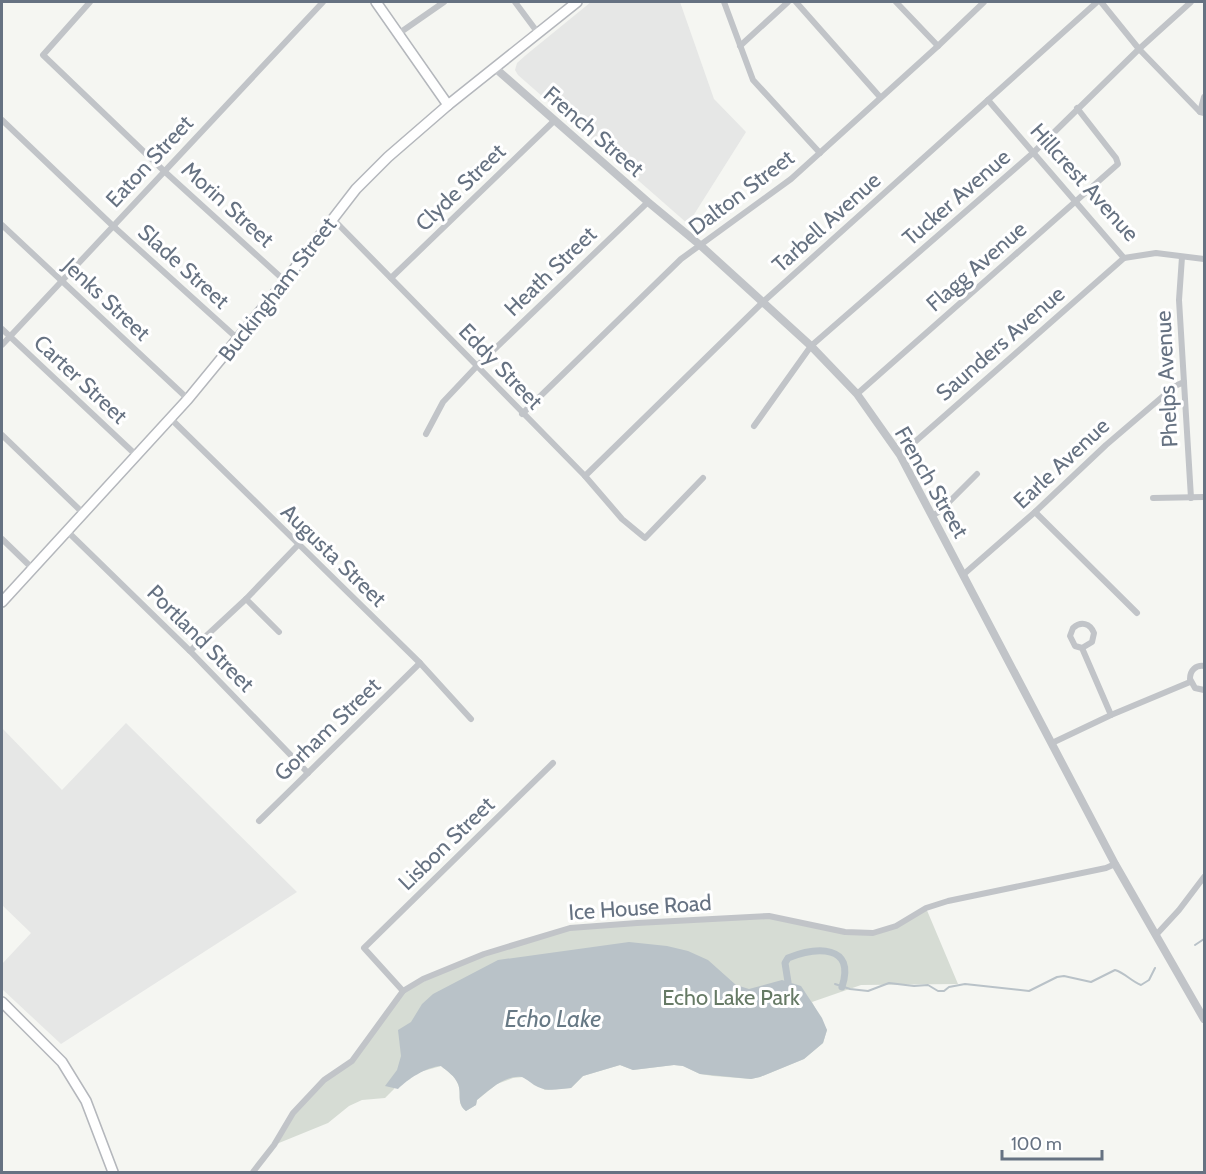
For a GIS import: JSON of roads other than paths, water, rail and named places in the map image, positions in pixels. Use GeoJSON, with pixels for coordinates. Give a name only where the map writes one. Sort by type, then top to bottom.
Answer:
{"type":"FeatureCollection","features":[{"type":"Feature","properties":{"kind":"main road"},"geometry":{"type":"LineString","coordinates":[[376,2],[448,105]]}},
{"type":"Feature","properties":{"kind":"main road","name":"Buckingham Street"},"geometry":{"type":"LineString","coordinates":[[2,602],[188,399],[285,281],[356,189],[388,157],[448,105],[577,2]]}},
{"type":"Feature","properties":{"kind":"main road"},"geometry":{"type":"LineString","coordinates":[[2,1002],[62,1062],[86,1101],[112,1173]]}},
{"type":"Feature","properties":{"kind":"street","name":"Morin Street"},"geometry":{"type":"LineString","coordinates":[[90,2],[43,55],[164,171],[285,281]]}},
{"type":"Feature","properties":{"kind":"street","name":"Eaton Street"},"geometry":{"type":"LineString","coordinates":[[2,345],[323,2]]}},
{"type":"Feature","properties":{"kind":"street"},"geometry":{"type":"LineString","coordinates":[[398,34],[444,2]]}},
{"type":"Feature","properties":{"kind":"street"},"geometry":{"type":"LineString","coordinates":[[515,2],[538,33]]}},
{"type":"Feature","properties":{"kind":"street"},"geometry":{"type":"LineString","coordinates":[[724,2],[753,80],[820,153]]}},
{"type":"Feature","properties":{"kind":"street"},"geometry":{"type":"LineString","coordinates":[[740,46],[788,2]]}},
{"type":"Feature","properties":{"kind":"street"},"geometry":{"type":"LineString","coordinates":[[796,2],[880,97]]}},
{"type":"Feature","properties":{"kind":"street"},"geometry":{"type":"LineString","coordinates":[[896,2],[938,46]]}},
{"type":"Feature","properties":{"kind":"street","name":"Dalton Street"},"geometry":{"type":"LineString","coordinates":[[522,414],[681,259],[791,179],[984,2]]}},
{"type":"Feature","properties":{"kind":"street"},"geometry":{"type":"LineString","coordinates":[[1099,2],[1139,49],[1202,112]]}},
{"type":"Feature","properties":{"kind":"street","name":"Tarbell Avenue"},"geometry":{"type":"LineString","coordinates":[[585,476],[763,302],[1099,2]]}},
{"type":"Feature","properties":{"kind":"street","name":"Tucker Avenue"},"geometry":{"type":"LineString","coordinates":[[754,426],[811,346],[1034,152],[1077,108],[1191,2]]}},
{"type":"Feature","properties":{"kind":"street","name":"French Street"},"geometry":{"type":"LineString","coordinates":[[495,68],[700,245],[811,346],[857,394],[900,455],[1115,864],[1204,1019]]}},
{"type":"Feature","properties":{"kind":"street"},"geometry":{"type":"LineString","coordinates":[[1202,112],[1204,97]]}},
{"type":"Feature","properties":{"kind":"street","name":"Hillcrest Avenue"},"geometry":{"type":"LineString","coordinates":[[988,100],[1124,258],[1156,252],[1204,259]]}},
{"type":"Feature","properties":{"kind":"street","name":"Flagg Avenue"},"geometry":{"type":"LineString","coordinates":[[857,394],[1118,164],[1116,158],[1077,108]]}},
{"type":"Feature","properties":{"kind":"street","name":"Slade Street"},"geometry":{"type":"LineString","coordinates":[[2,120],[113,226],[238,339]]}},
{"type":"Feature","properties":{"kind":"street","name":"Clyde Street"},"geometry":{"type":"LineString","coordinates":[[391,278],[554,121]]}},
{"type":"Feature","properties":{"kind":"street","name":"Heath Street"},"geometry":{"type":"LineString","coordinates":[[426,434],[443,402],[477,366],[648,202]]}},
{"type":"Feature","properties":{"kind":"street","name":"Eddy Street"},"geometry":{"type":"LineString","coordinates":[[332,218],[585,476],[622,519],[645,538],[703,478]]}},
{"type":"Feature","properties":{"kind":"street","name":"Jenks Street"},"geometry":{"type":"LineString","coordinates":[[2,225],[188,399]]}},
{"type":"Feature","properties":{"kind":"street","name":"Phelps Avenue"},"geometry":{"type":"LineString","coordinates":[[1182,257],[1179,300],[1191,498]]}},
{"type":"Feature","properties":{"kind":"street","name":"Saunders Avenue"},"geometry":{"type":"LineString","coordinates":[[900,455],[1124,258]]}},
{"type":"Feature","properties":{"kind":"street","name":"Carter Street"},"geometry":{"type":"LineString","coordinates":[[2,329],[136,455]]}},
{"type":"Feature","properties":{"kind":"street","name":"Earle Avenue"},"geometry":{"type":"LineString","coordinates":[[964,574],[1035,512],[1106,445],[1175,386],[1184,382]]}},
{"type":"Feature","properties":{"kind":"street","name":"Augusta Street"},"geometry":{"type":"LineString","coordinates":[[170,418],[420,663],[471,719]]}},
{"type":"Feature","properties":{"kind":"street"},"geometry":{"type":"LineString","coordinates":[[2,435],[84,513]]}},
{"type":"Feature","properties":{"kind":"street"},"geometry":{"type":"LineString","coordinates":[[932,516],[940,511],[977,474]]}},
{"type":"Feature","properties":{"kind":"street"},"geometry":{"type":"LineString","coordinates":[[1152,498],[1204,498]]}},
{"type":"Feature","properties":{"kind":"street"},"geometry":{"type":"LineString","coordinates":[[1035,512],[1137,613]]}},
{"type":"Feature","properties":{"kind":"street","name":"Portland Street"},"geometry":{"type":"LineString","coordinates":[[67,531],[190,651],[308,773]]}},
{"type":"Feature","properties":{"kind":"street"},"geometry":{"type":"LineString","coordinates":[[2,539],[32,568]]}},
{"type":"Feature","properties":{"kind":"street"},"geometry":{"type":"LineString","coordinates":[[190,651],[246,599],[298,545]]}},
{"type":"Feature","properties":{"kind":"street"},"geometry":{"type":"LineString","coordinates":[[246,599],[279,632]]}},
{"type":"Feature","properties":{"kind":"street"},"geometry":{"type":"LineString","coordinates":[[1080,624],[1088,625],[1094,633],[1092,642],[1082,648],[1075,646],[1070,636],[1072,628],[1080,624]]}},
{"type":"Feature","properties":{"kind":"street"},"geometry":{"type":"LineString","coordinates":[[1082,648],[1111,715]]}},
{"type":"Feature","properties":{"kind":"street","name":"Gorham Street"},"geometry":{"type":"LineString","coordinates":[[259,821],[420,663]]}},
{"type":"Feature","properties":{"kind":"street"},"geometry":{"type":"LineString","coordinates":[[1190,682],[1192,671],[1196,667],[1204,666]]}},
{"type":"Feature","properties":{"kind":"street"},"geometry":{"type":"LineString","coordinates":[[1052,743],[1190,682]]}},
{"type":"Feature","properties":{"kind":"street"},"geometry":{"type":"LineString","coordinates":[[1190,682],[1195,688],[1204,690]]}},
{"type":"Feature","properties":{"kind":"street","name":"Lisbon Street"},"geometry":{"type":"LineString","coordinates":[[403,991],[364,948],[553,763]]}},
{"type":"Feature","properties":{"kind":"street","name":"Ice House Road"},"geometry":{"type":"LineString","coordinates":[[253,1173],[274,1145],[292,1113],[324,1080],[352,1061],[403,991],[423,979],[484,954],[570,928],[636,923],[769,916],[845,932],[873,933],[896,926],[926,908],[948,901],[1106,868],[1115,864]]}},
{"type":"Feature","properties":{"kind":"street"},"geometry":{"type":"LineString","coordinates":[[1156,935],[1204,877]]}},
{"type":"Feature","properties":{"kind":"water","name":"Echo Lake"},"geometry":{"type":"Polygon","coordinates":[[[629,942],[688,951],[708,960],[736,985],[749,989],[782,980],[801,986],[822,1018],[827,1030],[823,1043],[804,1059],[751,1079],[700,1074],[683,1066],[674,1065],[633,1070],[620,1065],[583,1076],[571,1088],[550,1090],[542,1089],[522,1077],[510,1078],[498,1084],[477,1100],[476,1105],[466,1111],[460,1102],[457,1081],[441,1066],[418,1074],[398,1089],[385,1086],[397,1070],[401,1056],[398,1030],[411,1022],[422,1004],[433,994],[498,960],[629,942]]]}},
{"type":"Feature","properties":{"kind":"waterway"},"geometry":{"type":"LineString","coordinates":[[1195,945],[1204,939]]}},
{"type":"Feature","properties":{"kind":"waterway"},"geometry":{"type":"LineString","coordinates":[[788,982],[785,963],[788,958],[821,951],[831,952],[843,963],[845,973],[842,987]]}},
{"type":"Feature","properties":{"kind":"waterway"},"geometry":{"type":"LineString","coordinates":[[835,984],[868,991],[889,983],[928,985],[938,991],[965,984],[1029,991],[1057,977],[1064,976],[1091,982],[1115,970],[1141,985],[1149,980],[1155,968]]}},
{"type":"Feature","properties":{"kind":"park label","name":"Echo Lake Park"},"geometry":{"type":"Point","coordinates":[731,997]}}]}
